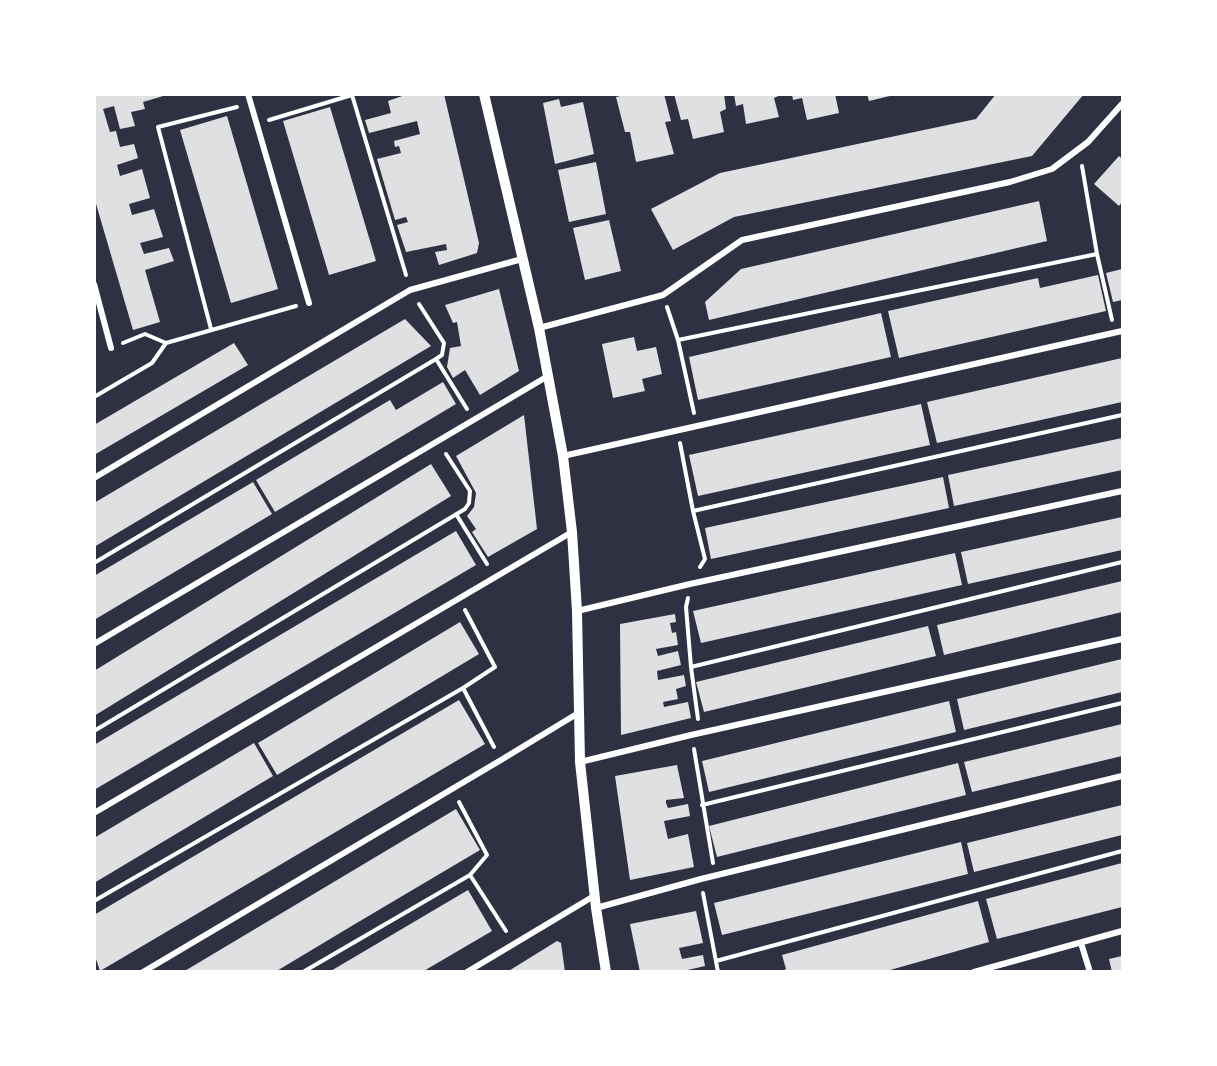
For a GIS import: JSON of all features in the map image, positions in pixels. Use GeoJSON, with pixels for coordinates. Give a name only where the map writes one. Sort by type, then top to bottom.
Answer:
{"type":"FeatureCollection","features":[{"type":"Feature","properties":{"kind":"street"},"geometry":{"type":"LineString","coordinates":[[248,94],[309,303]]}},
{"type":"Feature","properties":{"kind":"street"},"geometry":{"type":"LineString","coordinates":[[484,94],[539,328],[563,456],[572,532],[577,611],[580,762],[596,908],[606,972]]}},
{"type":"Feature","properties":{"kind":"street"},"geometry":{"type":"LineString","coordinates":[[539,328],[663,295],[742,240],[1010,182],[1052,169],[1088,142],[1122,105]]}},
{"type":"Feature","properties":{"kind":"street"},"geometry":{"type":"LineString","coordinates":[[94,478],[410,290],[522,259]]}},
{"type":"Feature","properties":{"kind":"street"},"geometry":{"type":"LineString","coordinates":[[94,284],[111,348]]}},
{"type":"Feature","properties":{"kind":"street"},"geometry":{"type":"LineString","coordinates":[[563,456],[1119,332]]}},
{"type":"Feature","properties":{"kind":"street"},"geometry":{"type":"LineString","coordinates":[[94,644],[548,376]]}},
{"type":"Feature","properties":{"kind":"street"},"geometry":{"type":"LineString","coordinates":[[577,611],[690,584],[1122,491]]}},
{"type":"Feature","properties":{"kind":"street"},"geometry":{"type":"LineString","coordinates":[[94,813],[572,532]]}},
{"type":"Feature","properties":{"kind":"street"},"geometry":{"type":"LineString","coordinates":[[580,762],[1122,639]]}},
{"type":"Feature","properties":{"kind":"street"},"geometry":{"type":"LineString","coordinates":[[143,972],[580,712]]}},
{"type":"Feature","properties":{"kind":"street"},"geometry":{"type":"LineString","coordinates":[[596,908],[701,879],[1122,776]]}},
{"type":"Feature","properties":{"kind":"street"},"geometry":{"type":"LineString","coordinates":[[467,972],[595,896]]}},
{"type":"Feature","properties":{"kind":"street"},"geometry":{"type":"LineString","coordinates":[[974,972],[1122,932]]}},
{"type":"Feature","properties":{"kind":"street"},"geometry":{"type":"LineString","coordinates":[[1082,943],[1090,972]]}},
{"type":"Feature","properties":{"kind":"path"},"geometry":{"type":"LineString","coordinates":[[94,563],[442,355],[444,343],[410,290],[352,95],[256,124]]}},
{"type":"Feature","properties":{"kind":"path"},"geometry":{"type":"LineString","coordinates":[[211,329],[158,127],[250,103]]}},
{"type":"Feature","properties":{"kind":"path"},"geometry":{"type":"LineString","coordinates":[[1079,149],[1097,254],[1119,332]]}},
{"type":"Feature","properties":{"kind":"path"},"geometry":{"type":"LineString","coordinates":[[678,340],[1097,254]]}},
{"type":"Feature","properties":{"kind":"path"},"geometry":{"type":"LineString","coordinates":[[663,295],[678,340],[697,426]]}},
{"type":"Feature","properties":{"kind":"path"},"geometry":{"type":"LineString","coordinates":[[94,397],[152,363],[166,343],[309,303]]}},
{"type":"Feature","properties":{"kind":"path"},"geometry":{"type":"LineString","coordinates":[[111,348],[145,334],[166,343]]}},
{"type":"Feature","properties":{"kind":"path"},"geometry":{"type":"LineString","coordinates":[[436,359],[474,419]]}},
{"type":"Feature","properties":{"kind":"path"},"geometry":{"type":"LineString","coordinates":[[693,511],[1122,415]]}},
{"type":"Feature","properties":{"kind":"path"},"geometry":{"type":"LineString","coordinates":[[678,429],[693,511],[705,560],[690,584],[686,607],[691,667],[699,719],[691,735],[713,864],[701,879],[718,972]]}},
{"type":"Feature","properties":{"kind":"path"},"geometry":{"type":"LineString","coordinates":[[94,730],[465,509],[469,503],[470,491],[438,441]]}},
{"type":"Feature","properties":{"kind":"path"},"geometry":{"type":"LineString","coordinates":[[456,514],[495,578]]}},
{"type":"Feature","properties":{"kind":"path"},"geometry":{"type":"LineString","coordinates":[[691,667],[1122,562]]}},
{"type":"Feature","properties":{"kind":"path"},"geometry":{"type":"LineString","coordinates":[[94,901],[463,688],[495,667],[459,599]]}},
{"type":"Feature","properties":{"kind":"path"},"geometry":{"type":"LineString","coordinates":[[463,688],[501,760]]}},
{"type":"Feature","properties":{"kind":"path"},"geometry":{"type":"LineString","coordinates":[[702,805],[1122,703]]}},
{"type":"Feature","properties":{"kind":"path"},"geometry":{"type":"LineString","coordinates":[[303,972],[470,875],[487,855],[452,790]]}},
{"type":"Feature","properties":{"kind":"path"},"geometry":{"type":"LineString","coordinates":[[716,961],[1122,851]]}},
{"type":"Feature","properties":{"kind":"path"},"geometry":{"type":"LineString","coordinates":[[470,875],[514,944]]}},
{"type":"Feature","properties":{"kind":"building"},"geometry":{"type":"Polygon","coordinates":[[[94,94],[170,94],[143,102],[145,109],[131,112],[135,126],[120,129],[114,106],[103,109],[110,132],[116,131],[120,147],[134,144],[138,158],[117,165],[120,176],[142,169],[150,198],[129,204],[132,215],[154,209],[163,237],[140,243],[144,254],[169,248],[174,261],[145,270],[160,322],[133,330],[94,197],[94,94]]]}},
{"type":"Feature","properties":{"kind":"building"},"geometry":{"type":"Polygon","coordinates":[[[408,94],[444,94],[479,243],[477,253],[439,265],[435,252],[447,250],[446,244],[406,252],[397,225],[408,222],[406,217],[395,220],[377,159],[401,153],[399,146],[395,147],[394,141],[420,134],[417,121],[369,133],[365,120],[391,113],[388,101],[408,94]]]}},
{"type":"Feature","properties":{"kind":"building"},"geometry":{"type":"Polygon","coordinates":[[[629,94],[664,94],[671,121],[665,122],[674,154],[636,162],[630,132],[625,132],[616,97],[629,94]]]}},
{"type":"Feature","properties":{"kind":"building"},"geometry":{"type":"Polygon","coordinates":[[[674,94],[724,94],[726,109],[720,112],[724,132],[693,139],[688,119],[681,120],[674,94]]]}},
{"type":"Feature","properties":{"kind":"building"},"geometry":{"type":"Polygon","coordinates":[[[734,94],[783,94],[774,98],[779,117],[746,124],[743,104],[736,106],[734,94]]]}},
{"type":"Feature","properties":{"kind":"building"},"geometry":{"type":"Polygon","coordinates":[[[792,94],[835,94],[839,113],[807,120],[802,98],[793,100],[792,94]]]}},
{"type":"Feature","properties":{"kind":"building"},"geometry":{"type":"Polygon","coordinates":[[[867,94],[894,94],[894,95],[869,101],[867,94]]]}},
{"type":"Feature","properties":{"kind":"building"},"geometry":{"type":"Polygon","coordinates":[[[996,94],[1084,94],[1032,156],[734,217],[673,250],[651,209],[720,173],[976,119],[996,94]]]}},
{"type":"Feature","properties":{"kind":"building"},"geometry":{"type":"Polygon","coordinates":[[[559,99],[561,107],[583,102],[594,154],[555,164],[543,103],[559,99]]]}},
{"type":"Feature","properties":{"kind":"building"},"geometry":{"type":"Polygon","coordinates":[[[330,107],[376,261],[329,275],[283,121],[330,107]]]}},
{"type":"Feature","properties":{"kind":"building"},"geometry":{"type":"Polygon","coordinates":[[[227,116],[278,289],[231,303],[180,130],[227,116]]]}},
{"type":"Feature","properties":{"kind":"building"},"geometry":{"type":"Polygon","coordinates":[[[1119,156],[1122,159],[1122,202],[1119,206],[1094,184],[1119,156]]]}},
{"type":"Feature","properties":{"kind":"building"},"geometry":{"type":"Polygon","coordinates":[[[596,162],[606,214],[569,222],[558,170],[596,162]]]}},
{"type":"Feature","properties":{"kind":"building"},"geometry":{"type":"Polygon","coordinates":[[[1039,201],[1047,241],[709,320],[705,302],[741,269],[1039,201]]]}},
{"type":"Feature","properties":{"kind":"building"},"geometry":{"type":"Polygon","coordinates":[[[609,220],[621,271],[585,280],[573,228],[609,220]]]}},
{"type":"Feature","properties":{"kind":"building"},"geometry":{"type":"Polygon","coordinates":[[[1122,269],[1122,300],[1113,302],[1106,273],[1122,269]]]}},
{"type":"Feature","properties":{"kind":"building"},"geometry":{"type":"Polygon","coordinates":[[[1098,275],[1106,311],[899,358],[888,311],[1038,278],[1040,288],[1098,275]]]}},
{"type":"Feature","properties":{"kind":"building"},"geometry":{"type":"Polygon","coordinates":[[[499,289],[519,371],[480,395],[465,370],[453,378],[447,367],[450,348],[461,346],[457,322],[453,323],[445,305],[499,289]]]}},
{"type":"Feature","properties":{"kind":"building"},"geometry":{"type":"Polygon","coordinates":[[[881,313],[891,357],[698,400],[689,357],[881,313]]]}},
{"type":"Feature","properties":{"kind":"building"},"geometry":{"type":"Polygon","coordinates":[[[405,319],[431,346],[94,547],[94,503],[405,319]]]}},
{"type":"Feature","properties":{"kind":"building"},"geometry":{"type":"Polygon","coordinates":[[[634,337],[637,351],[656,347],[662,374],[642,379],[645,391],[613,398],[602,344],[634,337]]]}},
{"type":"Feature","properties":{"kind":"building"},"geometry":{"type":"Polygon","coordinates":[[[234,343],[248,365],[94,455],[94,425],[234,343]]]}},
{"type":"Feature","properties":{"kind":"building"},"geometry":{"type":"Polygon","coordinates":[[[1122,358],[1122,402],[937,443],[927,402],[1122,358]]]}},
{"type":"Feature","properties":{"kind":"building"},"geometry":{"type":"Polygon","coordinates":[[[443,382],[456,404],[275,512],[256,480],[390,400],[396,410],[443,382]]]}},
{"type":"Feature","properties":{"kind":"building"},"geometry":{"type":"Polygon","coordinates":[[[921,404],[930,445],[698,496],[689,455],[921,404]]]}},
{"type":"Feature","properties":{"kind":"building"},"geometry":{"type":"Polygon","coordinates":[[[524,415],[537,529],[488,557],[472,532],[476,529],[467,516],[474,507],[476,493],[456,456],[524,415]]]}},
{"type":"Feature","properties":{"kind":"building"},"geometry":{"type":"Polygon","coordinates":[[[1122,438],[1122,470],[954,506],[948,475],[1122,438]]]}},
{"type":"Feature","properties":{"kind":"building"},"geometry":{"type":"Polygon","coordinates":[[[431,464],[451,496],[94,716],[94,671],[431,464]]]}},
{"type":"Feature","properties":{"kind":"building"},"geometry":{"type":"Polygon","coordinates":[[[943,477],[949,508],[711,559],[705,528],[943,477]]]}},
{"type":"Feature","properties":{"kind":"building"},"geometry":{"type":"Polygon","coordinates":[[[253,482],[272,514],[94,620],[94,576],[253,482]]]}},
{"type":"Feature","properties":{"kind":"building"},"geometry":{"type":"Polygon","coordinates":[[[1122,517],[1122,550],[968,584],[961,552],[1122,517]]]}},
{"type":"Feature","properties":{"kind":"building"},"geometry":{"type":"Polygon","coordinates":[[[456,531],[476,565],[94,790],[94,745],[456,531]]]}},
{"type":"Feature","properties":{"kind":"building"},"geometry":{"type":"Polygon","coordinates":[[[955,553],[962,585],[701,643],[693,611],[955,553]]]}},
{"type":"Feature","properties":{"kind":"building"},"geometry":{"type":"Polygon","coordinates":[[[1122,581],[1122,612],[944,655],[937,625],[1122,581]]]}},
{"type":"Feature","properties":{"kind":"building"},"geometry":{"type":"Polygon","coordinates":[[[675,614],[676,622],[670,623],[672,633],[676,632],[678,645],[656,649],[658,656],[678,651],[681,665],[657,671],[658,680],[684,675],[686,686],[676,689],[678,699],[663,702],[664,707],[688,702],[691,718],[621,735],[620,624],[675,614]]]}},
{"type":"Feature","properties":{"kind":"building"},"geometry":{"type":"Polygon","coordinates":[[[460,622],[479,654],[277,775],[258,743],[460,622]]]}},
{"type":"Feature","properties":{"kind":"building"},"geometry":{"type":"Polygon","coordinates":[[[928,626],[936,656],[704,712],[696,682],[928,626]]]}},
{"type":"Feature","properties":{"kind":"building"},"geometry":{"type":"Polygon","coordinates":[[[1122,659],[1122,692],[964,730],[957,699],[1122,659]]]}},
{"type":"Feature","properties":{"kind":"building"},"geometry":{"type":"Polygon","coordinates":[[[459,700],[485,744],[100,971],[94,953],[94,915],[459,700]]]}},
{"type":"Feature","properties":{"kind":"building"},"geometry":{"type":"Polygon","coordinates":[[[949,701],[956,732],[709,792],[702,761],[949,701]]]}},
{"type":"Feature","properties":{"kind":"building"},"geometry":{"type":"Polygon","coordinates":[[[1122,724],[1122,756],[972,792],[964,762],[1122,724]]]}},
{"type":"Feature","properties":{"kind":"building"},"geometry":{"type":"Polygon","coordinates":[[[254,743],[273,776],[94,883],[94,838],[254,743]]]}},
{"type":"Feature","properties":{"kind":"building"},"geometry":{"type":"Polygon","coordinates":[[[958,763],[966,795],[717,857],[709,826],[958,763]]]}},
{"type":"Feature","properties":{"kind":"building"},"geometry":{"type":"Polygon","coordinates":[[[677,765],[684,798],[666,800],[666,803],[668,808],[688,804],[690,816],[664,821],[668,839],[688,834],[694,867],[630,880],[615,776],[677,765]]]}},
{"type":"Feature","properties":{"kind":"building"},"geometry":{"type":"Polygon","coordinates":[[[1122,805],[1122,835],[974,872],[967,843],[1122,805]]]}},
{"type":"Feature","properties":{"kind":"building"},"geometry":{"type":"Polygon","coordinates":[[[456,809],[480,850],[275,972],[183,972],[456,809]]]}},
{"type":"Feature","properties":{"kind":"building"},"geometry":{"type":"Polygon","coordinates":[[[961,842],[968,874],[722,935],[714,903],[961,842]]]}},
{"type":"Feature","properties":{"kind":"building"},"geometry":{"type":"Polygon","coordinates":[[[1122,863],[1122,907],[997,939],[986,899],[1122,863]]]}},
{"type":"Feature","properties":{"kind":"building"},"geometry":{"type":"Polygon","coordinates":[[[468,890],[492,931],[422,972],[329,972],[468,890]]]}},
{"type":"Feature","properties":{"kind":"building"},"geometry":{"type":"Polygon","coordinates":[[[978,901],[989,942],[883,972],[780,972],[786,969],[782,955],[978,901]]]}},
{"type":"Feature","properties":{"kind":"building"},"geometry":{"type":"Polygon","coordinates":[[[696,911],[703,943],[679,948],[682,959],[703,955],[705,966],[679,972],[640,972],[630,924],[696,911]]]}},
{"type":"Feature","properties":{"kind":"building"},"geometry":{"type":"Polygon","coordinates":[[[557,941],[561,943],[565,972],[507,972],[557,941]]]}},
{"type":"Feature","properties":{"kind":"building"},"geometry":{"type":"Polygon","coordinates":[[[1122,956],[1122,972],[1112,972],[1109,959],[1122,956]]]}}]}
